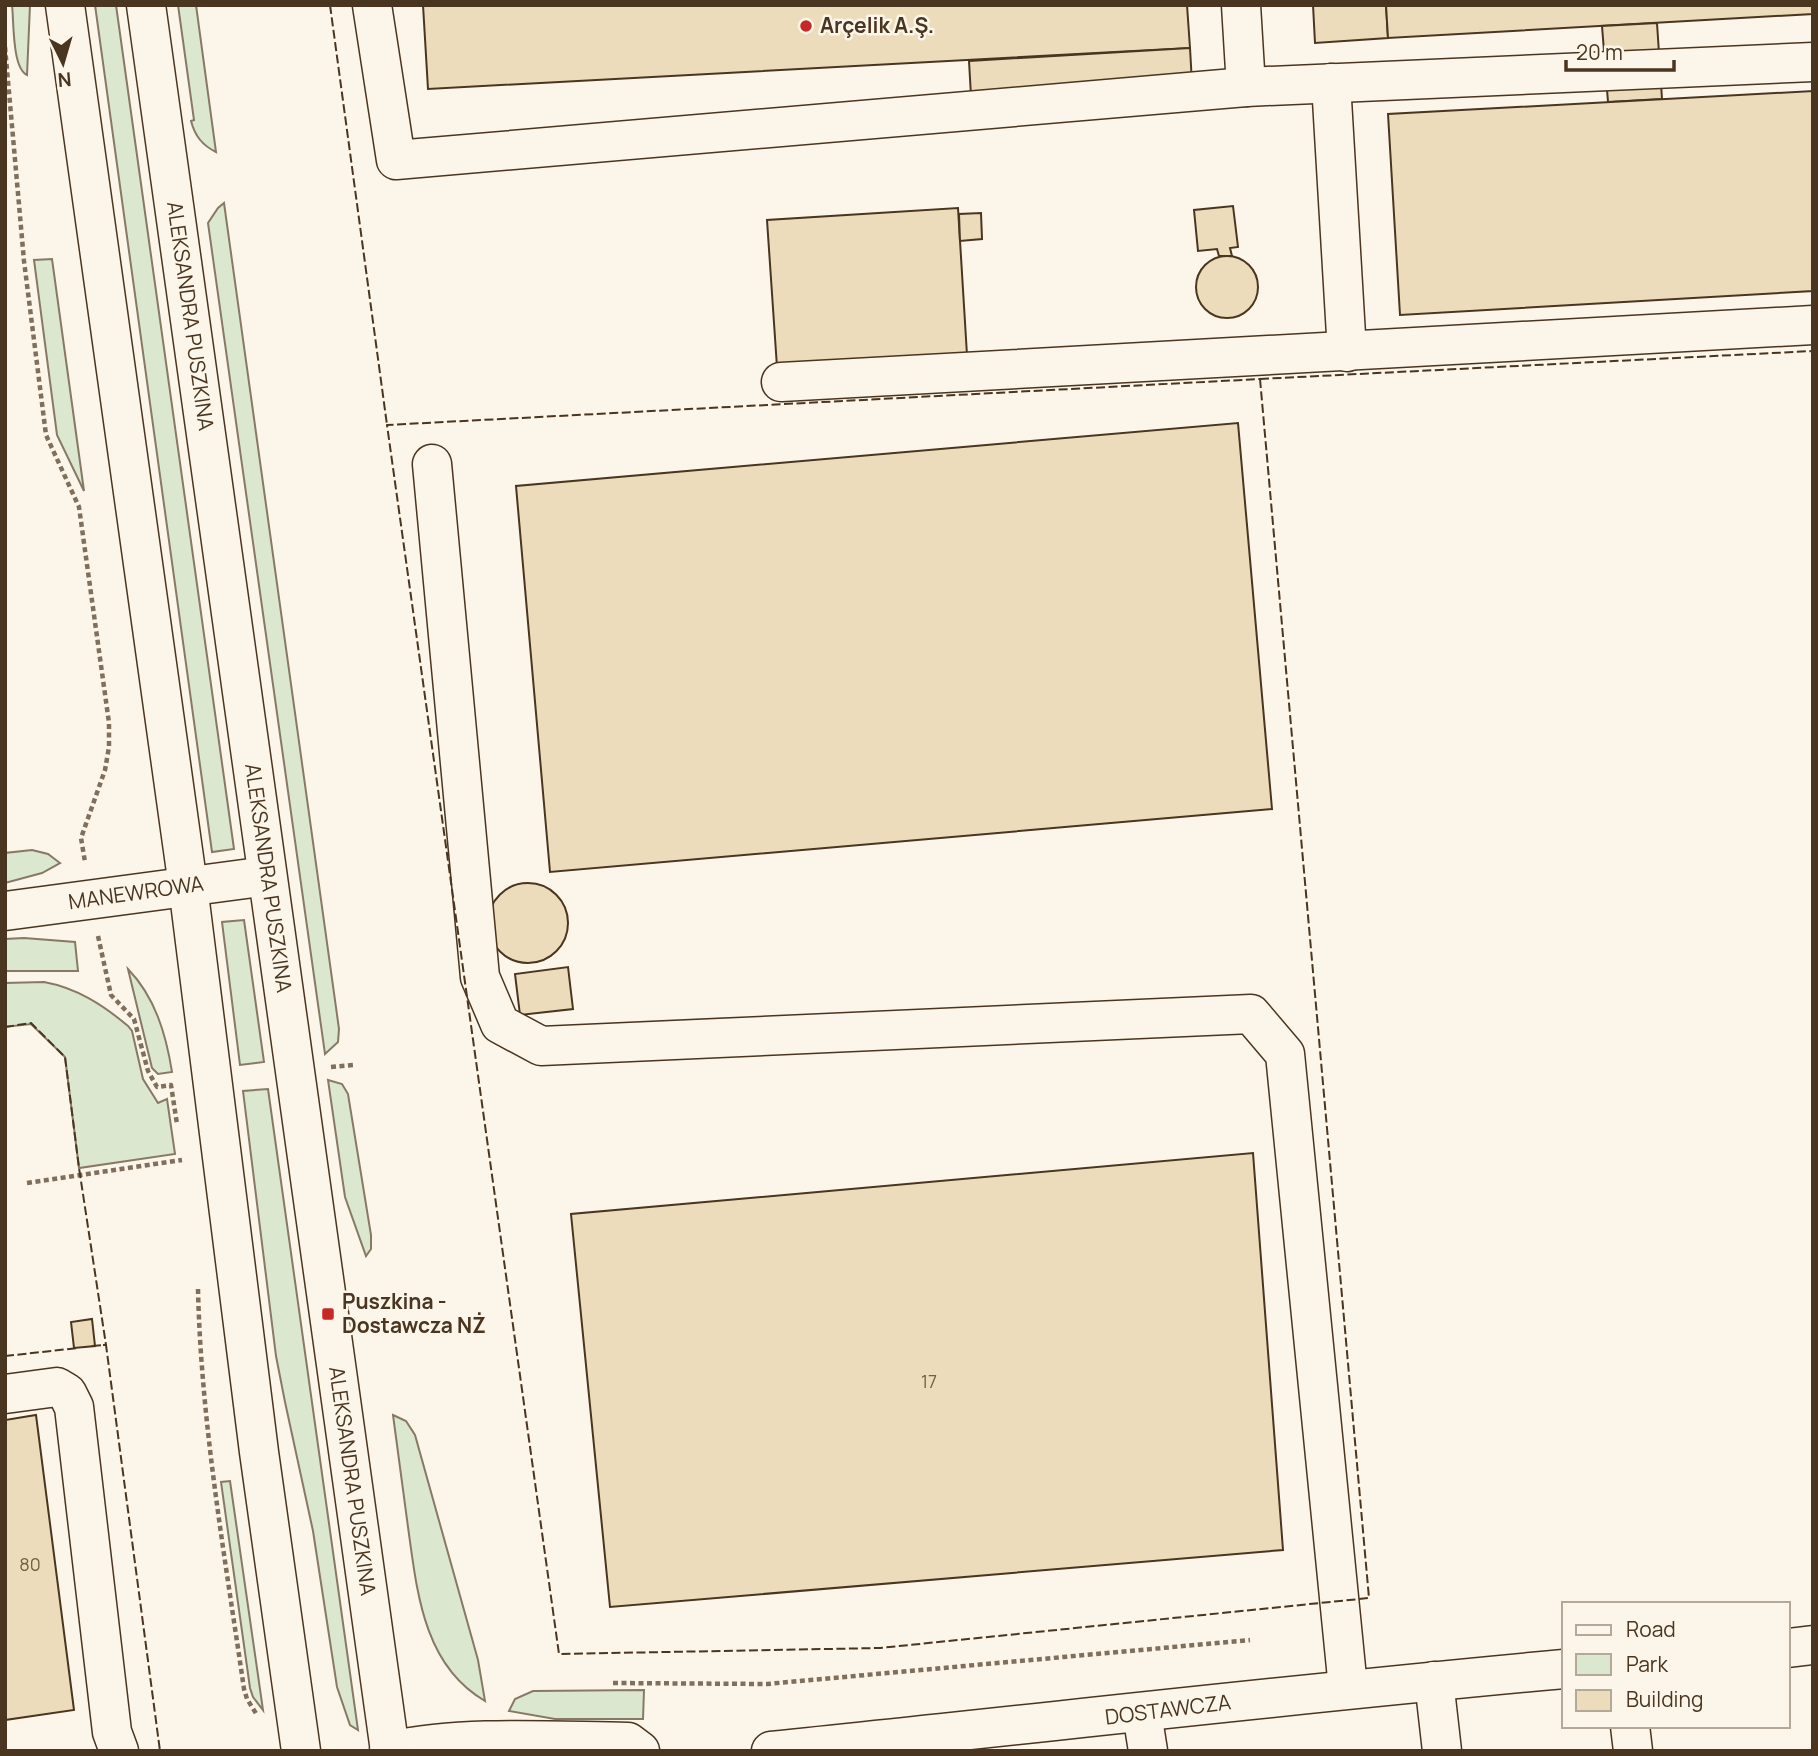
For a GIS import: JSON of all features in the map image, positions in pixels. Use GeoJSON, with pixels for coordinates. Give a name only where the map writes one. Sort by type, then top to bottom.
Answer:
{"type":"FeatureCollection","features":[{"type":"Feature","properties":{"kind":"main road"},"geometry":{"type":"LineString","coordinates":[[65,5],[188,886],[259,1452],[301,1751]]}},
{"type":"Feature","properties":{"kind":"main road","name":"ALEKSANDRA PUSZKINA"},"geometry":{"type":"LineString","coordinates":[[146,5],[390,1751]]}},
{"type":"Feature","properties":{"kind":"main road"},"geometry":{"type":"LineString","coordinates":[[372,5],[396,160],[1245,87],[1813,62]]}},
{"type":"Feature","properties":{"kind":"main road"},"geometry":{"type":"LineString","coordinates":[[1241,5],[1245,87]]}},
{"type":"Feature","properties":{"kind":"main road"},"geometry":{"type":"LineString","coordinates":[[1331,83],[1347,352]]}},
{"type":"Feature","properties":{"kind":"main road"},"geometry":{"type":"LineString","coordinates":[[781,382],[1813,325]]}},
{"type":"Feature","properties":{"kind":"main road"},"geometry":{"type":"LineString","coordinates":[[432,464],[480,977],[500,1024],[541,1046],[1251,1014],[1285,1054],[1348,1688]]}},
{"type":"Feature","properties":{"kind":"main road","name":"MANEWROWA"},"geometry":{"type":"LineString","coordinates":[[5,911],[267,876]]}},
{"type":"Feature","properties":{"kind":"main road"},"geometry":{"type":"LineString","coordinates":[[5,1394],[57,1387],[67,1393],[74,1407],[112,1732],[119,1751]]}},
{"type":"Feature","properties":{"kind":"main road"},"geometry":{"type":"LineString","coordinates":[[1790,1648],[1813,1646]]}},
{"type":"Feature","properties":{"kind":"main road","name":"DOSTAWCZA"},"geometry":{"type":"LineString","coordinates":[[771,1751],[1142,1713],[1348,1688],[1562,1669]]}},
{"type":"Feature","properties":{"kind":"main road"},"geometry":{"type":"LineString","coordinates":[[1434,1681],[1442,1751]]}},
{"type":"Feature","properties":{"kind":"main road"},"geometry":{"type":"LineString","coordinates":[[1142,1713],[1148,1751]]}},
{"type":"Feature","properties":{"kind":"main road"},"geometry":{"type":"LineString","coordinates":[[1630,1728],[1633,1751]]}},
{"type":"Feature","properties":{"kind":"main road"},"geometry":{"type":"LineString","coordinates":[[390,1751],[441,1744],[500,1741],[628,1742],[640,1751]]}},
{"type":"Feature","properties":{"kind":"path"},"geometry":{"type":"LineString","coordinates":[[5,47],[24,261],[46,435],[79,507],[109,723],[106,770],[81,838],[111,995],[134,1019],[148,1071],[157,1087],[171,1085],[178,1135]]}},
{"type":"Feature","properties":{"kind":"path"},"geometry":{"type":"LineString","coordinates":[[180,1147],[183,1172]]}},
{"type":"Feature","properties":{"kind":"path"},"geometry":{"type":"LineString","coordinates":[[27,1183],[181,1160]]}},
{"type":"Feature","properties":{"kind":"path"},"geometry":{"type":"LineString","coordinates":[[198,1285],[201,1371],[236,1634],[247,1699],[259,1717]]}},
{"type":"Feature","properties":{"kind":"path"},"geometry":{"type":"LineString","coordinates":[[613,1683],[767,1684],[1250,1640]]}},
{"type":"Feature","properties":{"kind":"green space"},"geometry":{"type":"Polygon","coordinates":[[[12,5],[30,5],[27,75],[22,71],[16,54],[12,5]]]}},
{"type":"Feature","properties":{"kind":"green space"},"geometry":{"type":"Polygon","coordinates":[[[95,5],[116,5],[234,849],[212,852],[95,5]]]}},
{"type":"Feature","properties":{"kind":"green space"},"geometry":{"type":"Polygon","coordinates":[[[178,5],[196,5],[216,152],[200,140],[191,121],[194,120],[178,5]]]}},
{"type":"Feature","properties":{"kind":"green space"},"geometry":{"type":"Polygon","coordinates":[[[224,203],[339,1029],[338,1042],[325,1054],[208,223],[224,203]]]}},
{"type":"Feature","properties":{"kind":"green space"},"geometry":{"type":"Polygon","coordinates":[[[52,259],[84,491],[57,435],[34,260],[52,259]]]}},
{"type":"Feature","properties":{"kind":"green space"},"geometry":{"type":"Polygon","coordinates":[[[32,850],[48,854],[60,863],[42,873],[5,883],[5,853],[32,850]]]}},
{"type":"Feature","properties":{"kind":"green space"},"geometry":{"type":"Polygon","coordinates":[[[244,920],[264,1062],[240,1065],[222,922],[244,920]]]}},
{"type":"Feature","properties":{"kind":"green space"},"geometry":{"type":"Polygon","coordinates":[[[5,939],[75,942],[78,971],[5,971],[5,939]]]}},
{"type":"Feature","properties":{"kind":"green space"},"geometry":{"type":"Polygon","coordinates":[[[128,969],[145,992],[158,1017],[172,1072],[158,1074],[152,1068],[128,969]]]}},
{"type":"Feature","properties":{"kind":"green space"},"geometry":{"type":"Polygon","coordinates":[[[44,982],[68,988],[89,998],[119,1018],[132,1031],[143,1079],[158,1103],[167,1099],[175,1154],[79,1168],[65,1057],[31,1024],[5,1027],[5,983],[44,982]]]}},
{"type":"Feature","properties":{"kind":"green space"},"geometry":{"type":"Polygon","coordinates":[[[328,1080],[342,1084],[348,1094],[371,1235],[371,1249],[366,1256],[345,1197],[328,1080]]]}},
{"type":"Feature","properties":{"kind":"green space"},"geometry":{"type":"Polygon","coordinates":[[[268,1089],[358,1730],[350,1725],[337,1687],[313,1531],[276,1356],[243,1091],[268,1089]]]}},
{"type":"Feature","properties":{"kind":"green space"},"geometry":{"type":"Polygon","coordinates":[[[393,1415],[406,1421],[415,1435],[478,1660],[485,1701],[464,1686],[448,1668],[427,1624],[415,1576],[393,1415]]]}},
{"type":"Feature","properties":{"kind":"green space"},"geometry":{"type":"Polygon","coordinates":[[[230,1481],[263,1710],[250,1688],[221,1482],[230,1481]]]}},
{"type":"Feature","properties":{"kind":"green space"},"geometry":{"type":"Polygon","coordinates":[[[644,1690],[643,1719],[555,1719],[509,1711],[515,1699],[533,1691],[644,1690]]]}},
{"type":"Feature","properties":{"kind":"building","name":"Arçelik A.Ş."},"geometry":{"type":"Polygon","coordinates":[[[423,5],[1187,5],[1190,48],[428,89],[423,5]]]}},
{"type":"Feature","properties":{"kind":"building"},"geometry":{"type":"Polygon","coordinates":[[[1313,5],[1386,5],[1388,38],[1315,43],[1313,5]]]}},
{"type":"Feature","properties":{"kind":"building"},"geometry":{"type":"Polygon","coordinates":[[[1386,5],[1813,5],[1813,14],[1388,38],[1386,5]]]}},
{"type":"Feature","properties":{"kind":"building"},"geometry":{"type":"Polygon","coordinates":[[[1657,23],[1662,99],[1608,102],[1602,26],[1657,23]]]}},
{"type":"Feature","properties":{"kind":"building"},"geometry":{"type":"Polygon","coordinates":[[[1190,48],[1192,83],[971,96],[969,61],[1190,48]]]}},
{"type":"Feature","properties":{"kind":"building"},"geometry":{"type":"Polygon","coordinates":[[[1813,91],[1813,291],[1400,315],[1388,114],[1813,91]]]}},
{"type":"Feature","properties":{"kind":"building"},"geometry":{"type":"Polygon","coordinates":[[[1233,206],[1238,247],[1230,248],[1232,256],[1219,256],[1217,249],[1198,251],[1194,210],[1233,206]]]}},
{"type":"Feature","properties":{"kind":"building"},"geometry":{"type":"Polygon","coordinates":[[[958,208],[967,355],[777,367],[767,220],[958,208]]]}},
{"type":"Feature","properties":{"kind":"building"},"geometry":{"type":"Polygon","coordinates":[[[981,213],[982,239],[960,241],[959,214],[981,213]]]}},
{"type":"Feature","properties":{"kind":"building"},"geometry":{"type":"Polygon","coordinates":[[[1221,256],[1233,256],[1249,265],[1256,275],[1256,299],[1249,309],[1233,318],[1221,318],[1210,313],[1201,304],[1196,293],[1196,281],[1201,270],[1210,261],[1221,256]]]}},
{"type":"Feature","properties":{"kind":"building"},"geometry":{"type":"Polygon","coordinates":[[[1238,423],[1272,809],[550,872],[516,486],[1238,423]]]}},
{"type":"Feature","properties":{"kind":"building"},"geometry":{"type":"Polygon","coordinates":[[[528,883],[543,886],[556,895],[565,908],[568,923],[565,938],[556,951],[543,960],[528,963],[513,960],[500,951],[491,938],[488,923],[491,908],[500,895],[513,886],[528,883]]]}},
{"type":"Feature","properties":{"kind":"building"},"geometry":{"type":"Polygon","coordinates":[[[568,967],[573,1009],[520,1015],[515,974],[568,967]]]}},
{"type":"Feature","properties":{"kind":"building"},"geometry":{"type":"Polygon","coordinates":[[[1253,1153],[1283,1550],[610,1607],[571,1214],[1253,1153]]]}},
{"type":"Feature","properties":{"kind":"building"},"geometry":{"type":"Polygon","coordinates":[[[92,1319],[95,1346],[74,1348],[71,1322],[92,1319]]]}},
{"type":"Feature","properties":{"kind":"building"},"geometry":{"type":"Polygon","coordinates":[[[36,1415],[74,1710],[5,1720],[5,1420],[36,1415]]]}},
{"type":"Feature","properties":{"kind":"fence"},"geometry":{"type":"LineString","coordinates":[[330,5],[387,425]]}},
{"type":"Feature","properties":{"kind":"fence"},"geometry":{"type":"LineString","coordinates":[[1260,379],[1813,351]]}},
{"type":"Feature","properties":{"kind":"fence"},"geometry":{"type":"LineString","coordinates":[[1260,379],[1369,1598],[880,1648],[559,1654],[387,425],[1260,379]]}},
{"type":"Feature","properties":{"kind":"fence"},"geometry":{"type":"LineString","coordinates":[[5,1027],[31,1023],[65,1057],[106,1345],[103,1345]]}},
{"type":"Feature","properties":{"kind":"fence"},"geometry":{"type":"LineString","coordinates":[[92,1346],[106,1345],[160,1751]]}},
{"type":"Feature","properties":{"kind":"fence"},"geometry":{"type":"LineString","coordinates":[[5,1356],[78,1348]]}},
{"type":"Feature","properties":{"kind":"place","name":"Arçelik A.Ş."},"geometry":{"type":"Point","coordinates":[806,26]}},
{"type":"Feature","properties":{"kind":"place","name":"Puszkina - Dostawcza NŻ"},"geometry":{"type":"Point","coordinates":[328,1314]}}]}
